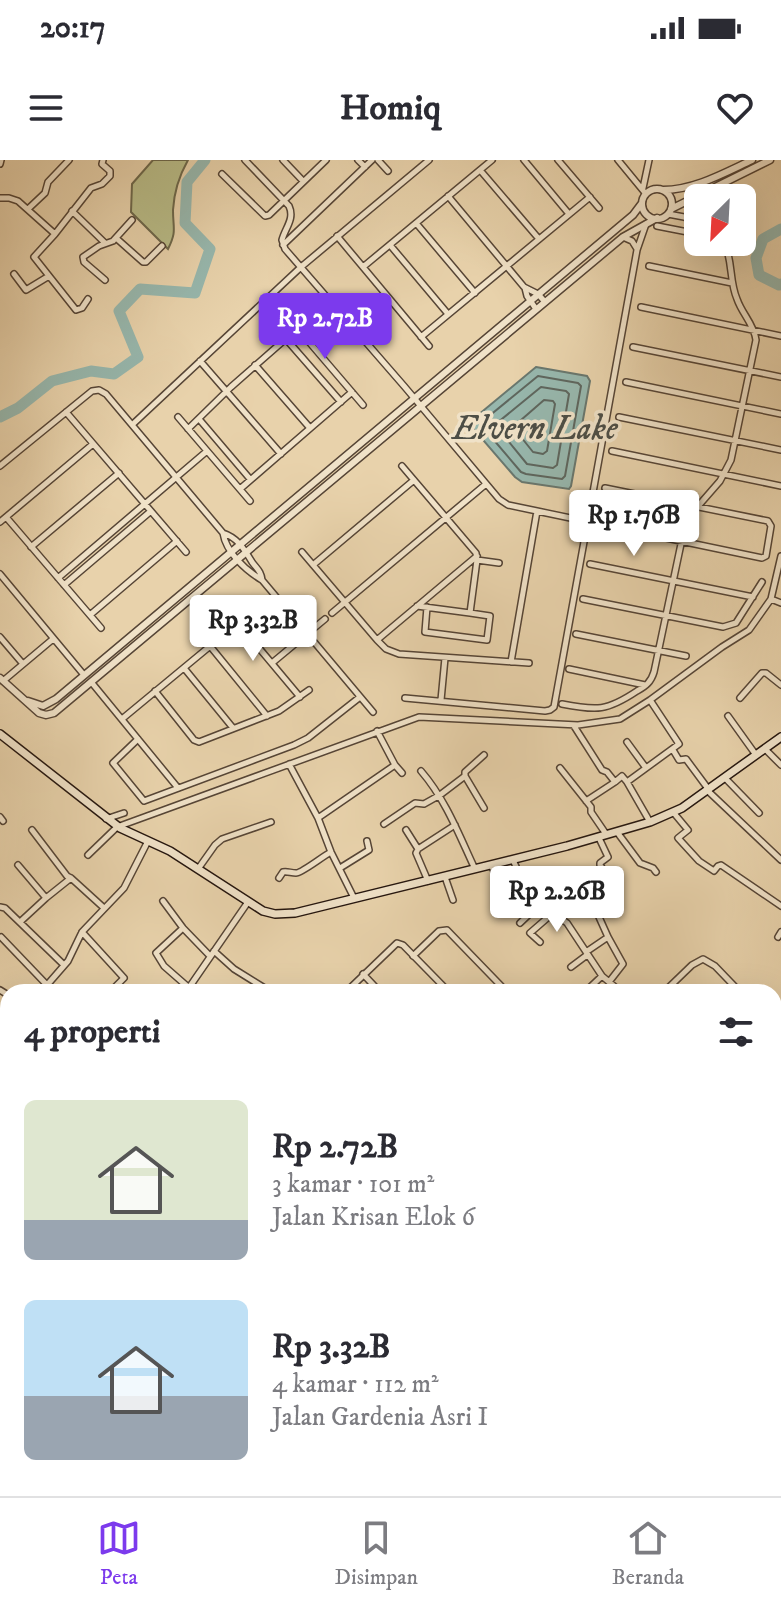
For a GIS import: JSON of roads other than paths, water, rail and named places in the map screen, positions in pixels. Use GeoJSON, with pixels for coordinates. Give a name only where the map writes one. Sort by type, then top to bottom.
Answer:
{"type":"FeatureCollection","features":[{"type":"Feature","properties":{"kind":"main road"},"geometry":{"type":"LineString","coordinates":[[0,736],[112,823],[198,869],[263,911],[282,915],[475,870],[650,822],[708,790],[781,737]]}},
{"type":"Feature","properties":{"kind":"street"},"geometry":{"type":"LineString","coordinates":[[28,209],[45,193],[48,182],[69,160]]}},
{"type":"Feature","properties":{"kind":"street"},"geometry":{"type":"LineString","coordinates":[[88,299],[82,308],[76,310],[34,259],[91,188],[102,184],[110,176],[110,171],[102,164],[103,160]]}},
{"type":"Feature","properties":{"kind":"street"},"geometry":{"type":"LineString","coordinates":[[245,160],[291,211],[283,245],[504,502],[587,522],[762,558],[766,556],[770,523],[605,488]]}},
{"type":"Feature","properties":{"kind":"street"},"geometry":{"type":"LineString","coordinates":[[283,160],[303,181]]}},
{"type":"Feature","properties":{"kind":"street"},"geometry":{"type":"LineString","coordinates":[[358,160],[365,167]]}},
{"type":"Feature","properties":{"kind":"street"},"geometry":{"type":"LineString","coordinates":[[283,245],[372,160]]}},
{"type":"Feature","properties":{"kind":"street"},"geometry":{"type":"LineString","coordinates":[[378,160],[388,171]]}},
{"type":"Feature","properties":{"kind":"street"},"geometry":{"type":"LineString","coordinates":[[133,424],[301,267],[429,160]]}},
{"type":"Feature","properties":{"kind":"street"},"geometry":{"type":"LineString","coordinates":[[363,267],[492,160]]}},
{"type":"Feature","properties":{"kind":"street"},"geometry":{"type":"LineString","coordinates":[[524,160],[569,214]]}},
{"type":"Feature","properties":{"kind":"street"},"geometry":{"type":"LineString","coordinates":[[558,160],[599,208]]}},
{"type":"Feature","properties":{"kind":"street"},"geometry":{"type":"LineString","coordinates":[[618,160],[644,192]]}},
{"type":"Feature","properties":{"kind":"street"},"geometry":{"type":"LineString","coordinates":[[25,700],[46,705],[84,675],[633,215],[642,203],[649,160]]}},
{"type":"Feature","properties":{"kind":"street"},"geometry":{"type":"LineString","coordinates":[[644,192],[694,185],[752,160]]}},
{"type":"Feature","properties":{"kind":"street"},"geometry":{"type":"LineString","coordinates":[[724,184],[770,160]]}},
{"type":"Feature","properties":{"kind":"street"},"geometry":{"type":"LineString","coordinates":[[222,174],[265,216],[324,161]]}},
{"type":"Feature","properties":{"kind":"street"},"geometry":{"type":"LineString","coordinates":[[480,170],[539,239]]}},
{"type":"Feature","properties":{"kind":"street"},"geometry":{"type":"LineString","coordinates":[[663,190],[671,198],[669,212]]}},
{"type":"Feature","properties":{"kind":"street"},"geometry":{"type":"LineString","coordinates":[[448,196],[524,287],[529,302],[536,309]]}},
{"type":"Feature","properties":{"kind":"street"},"geometry":{"type":"LineString","coordinates":[[421,337],[590,197]]}},
{"type":"Feature","properties":{"kind":"street"},"geometry":{"type":"LineString","coordinates":[[0,198],[15,199],[55,234]]}},
{"type":"Feature","properties":{"kind":"street"},"geometry":{"type":"LineString","coordinates":[[642,203],[648,215],[657,222]]}},
{"type":"Feature","properties":{"kind":"street"},"geometry":{"type":"LineString","coordinates":[[657,222],[684,203]]}},
{"type":"Feature","properties":{"kind":"street"},"geometry":{"type":"LineString","coordinates":[[72,211],[106,244]]}},
{"type":"Feature","properties":{"kind":"street"},"geometry":{"type":"LineString","coordinates":[[669,212],[684,217]]}},
{"type":"Feature","properties":{"kind":"street"},"geometry":{"type":"LineString","coordinates":[[105,280],[82,258],[116,238],[132,220]]}},
{"type":"Feature","properties":{"kind":"street"},"geometry":{"type":"LineString","coordinates":[[53,639],[2,680],[39,713],[50,715],[248,553],[623,237],[646,223],[657,222],[684,230]]}},
{"type":"Feature","properties":{"kind":"street"},"geometry":{"type":"LineString","coordinates":[[416,223],[475,293]]}},
{"type":"Feature","properties":{"kind":"street"},"geometry":{"type":"LineString","coordinates":[[405,698],[545,711],[554,707],[637,250],[646,223]]}},
{"type":"Feature","properties":{"kind":"street"},"geometry":{"type":"LineString","coordinates":[[337,236],[429,346]]}},
{"type":"Feature","properties":{"kind":"street"},"geometry":{"type":"LineString","coordinates":[[623,237],[632,241],[637,250]]}},
{"type":"Feature","properties":{"kind":"street"},"geometry":{"type":"LineString","coordinates":[[116,238],[143,262],[162,246]]}},
{"type":"Feature","properties":{"kind":"street"},"geometry":{"type":"LineString","coordinates":[[390,245],[448,314]]}},
{"type":"Feature","properties":{"kind":"street"},"geometry":{"type":"LineString","coordinates":[[562,704],[590,709],[608,707],[622,701],[652,678],[681,541],[688,519],[725,474],[731,460],[756,340],[754,330],[738,304],[729,256]]}},
{"type":"Feature","properties":{"kind":"street"},"geometry":{"type":"LineString","coordinates":[[649,266],[732,283]]}},
{"type":"Feature","properties":{"kind":"street"},"geometry":{"type":"LineString","coordinates":[[14,274],[26,290],[49,276]]}},
{"type":"Feature","properties":{"kind":"street"},"geometry":{"type":"LineString","coordinates":[[524,287],[538,294],[545,302]]}},
{"type":"Feature","properties":{"kind":"street"},"geometry":{"type":"LineString","coordinates":[[641,307],[781,336]]}},
{"type":"Feature","properties":{"kind":"street"},"geometry":{"type":"LineString","coordinates":[[292,322],[363,405]]}},
{"type":"Feature","properties":{"kind":"street"},"geometry":{"type":"LineString","coordinates":[[188,429],[297,329]]}},
{"type":"Feature","properties":{"kind":"street"},"geometry":{"type":"LineString","coordinates":[[286,339],[341,402]]}},
{"type":"Feature","properties":{"kind":"street"},"geometry":{"type":"LineString","coordinates":[[633,347],[781,377]]}},
{"type":"Feature","properties":{"kind":"street"},"geometry":{"type":"LineString","coordinates":[[200,361],[281,454]]}},
{"type":"Feature","properties":{"kind":"street"},"geometry":{"type":"LineString","coordinates":[[255,365],[310,428]]}},
{"type":"Feature","properties":{"kind":"street"},"geometry":{"type":"LineString","coordinates":[[626,382],[781,414]]}},
{"type":"Feature","properties":{"kind":"street"},"geometry":{"type":"LineString","coordinates":[[0,466],[92,391],[99,390],[106,394],[223,533],[224,540],[238,561],[262,580],[373,712]]}},
{"type":"Feature","properties":{"kind":"street"},"geometry":{"type":"LineString","coordinates":[[240,489],[352,392]]}},
{"type":"Feature","properties":{"kind":"street"},"geometry":{"type":"LineString","coordinates":[[66,412],[186,552]]}},
{"type":"Feature","properties":{"kind":"street"},"geometry":{"type":"LineString","coordinates":[[178,417],[250,501]]}},
{"type":"Feature","properties":{"kind":"street"},"geometry":{"type":"LineString","coordinates":[[619,417],[781,450]]}},
{"type":"Feature","properties":{"kind":"street"},"geometry":{"type":"LineString","coordinates":[[199,419],[250,479]]}},
{"type":"Feature","properties":{"kind":"street"},"geometry":{"type":"LineString","coordinates":[[93,444],[3,519],[101,628]]}},
{"type":"Feature","properties":{"kind":"street"},"geometry":{"type":"LineString","coordinates":[[58,578],[207,451]]}},
{"type":"Feature","properties":{"kind":"street"},"geometry":{"type":"LineString","coordinates":[[612,451],[781,486]]}},
{"type":"Feature","properties":{"kind":"street"},"geometry":{"type":"LineString","coordinates":[[402,466],[477,558],[499,563]]}},
{"type":"Feature","properties":{"kind":"street"},"geometry":{"type":"LineString","coordinates":[[31,547],[119,473]]}},
{"type":"Feature","properties":{"kind":"street"},"geometry":{"type":"LineString","coordinates":[[313,565],[414,480]]}},
{"type":"Feature","properties":{"kind":"street"},"geometry":{"type":"LineString","coordinates":[[332,613],[486,484]]}},
{"type":"Feature","properties":{"kind":"street"},"geometry":{"type":"LineString","coordinates":[[64,585],[151,511]]}},
{"type":"Feature","properties":{"kind":"street"},"geometry":{"type":"LineString","coordinates":[[511,662],[537,511]]}},
{"type":"Feature","properties":{"kind":"street"},"geometry":{"type":"LineString","coordinates":[[223,533],[230,535],[248,553],[262,580]]}},
{"type":"Feature","properties":{"kind":"street"},"geometry":{"type":"LineString","coordinates":[[90,615],[177,541]]}},
{"type":"Feature","properties":{"kind":"street"},"geometry":{"type":"LineString","coordinates":[[302,552],[377,640],[394,653],[529,663]]}},
{"type":"Feature","properties":{"kind":"street"},"geometry":{"type":"LineString","coordinates":[[112,823],[423,716],[573,725],[620,719],[746,633],[771,599],[781,556]]}},
{"type":"Feature","properties":{"kind":"street"},"geometry":{"type":"LineString","coordinates":[[377,640],[477,558]]}},
{"type":"Feature","properties":{"kind":"street"},"geometry":{"type":"LineString","coordinates":[[470,613],[477,558]]}},
{"type":"Feature","properties":{"kind":"street"},"geometry":{"type":"LineString","coordinates":[[247,567],[253,563]]}},
{"type":"Feature","properties":{"kind":"street"},"geometry":{"type":"LineString","coordinates":[[590,564],[754,597]]}},
{"type":"Feature","properties":{"kind":"street"},"geometry":{"type":"LineString","coordinates":[[0,574],[84,675],[84,685],[92,683]]}},
{"type":"Feature","properties":{"kind":"street"},"geometry":{"type":"LineString","coordinates":[[583,599],[723,627],[736,623],[762,582]]}},
{"type":"Feature","properties":{"kind":"street"},"geometry":{"type":"LineString","coordinates":[[771,599],[781,603]]}},
{"type":"Feature","properties":{"kind":"street"},"geometry":{"type":"LineString","coordinates":[[417,606],[427,607],[490,616],[487,640],[425,632],[427,607]]}},
{"type":"Feature","properties":{"kind":"street"},"geometry":{"type":"LineString","coordinates":[[228,611],[300,697]]}},
{"type":"Feature","properties":{"kind":"street"},"geometry":{"type":"LineString","coordinates":[[272,663],[325,619]]}},
{"type":"Feature","properties":{"kind":"street"},"geometry":{"type":"LineString","coordinates":[[122,719],[238,623]]}},
{"type":"Feature","properties":{"kind":"street"},"geometry":{"type":"LineString","coordinates":[[576,634],[686,656]]}},
{"type":"Feature","properties":{"kind":"street"},"geometry":{"type":"LineString","coordinates":[[0,637],[23,664]]}},
{"type":"Feature","properties":{"kind":"street"},"geometry":{"type":"LineString","coordinates":[[210,646],[267,716]]}},
{"type":"Feature","properties":{"kind":"street"},"geometry":{"type":"LineString","coordinates":[[441,701],[445,658]]}},
{"type":"Feature","properties":{"kind":"street"},"geometry":{"type":"LineString","coordinates":[[184,668],[233,728]]}},
{"type":"Feature","properties":{"kind":"street"},"geometry":{"type":"LineString","coordinates":[[569,669],[646,685]]}},
{"type":"Feature","properties":{"kind":"street"},"geometry":{"type":"LineString","coordinates":[[84,675],[93,672],[92,683],[178,788]]}},
{"type":"Feature","properties":{"kind":"street"},"geometry":{"type":"LineString","coordinates":[[740,698],[762,673],[781,685]]}},
{"type":"Feature","properties":{"kind":"street"},"geometry":{"type":"LineString","coordinates":[[155,691],[199,742],[279,711],[309,690]]}},
{"type":"Feature","properties":{"kind":"street"},"geometry":{"type":"LineString","coordinates":[[138,739],[113,763],[143,800],[301,742],[360,697]]}},
{"type":"Feature","properties":{"kind":"street"},"geometry":{"type":"LineString","coordinates":[[627,782],[679,744],[650,700]]}},
{"type":"Feature","properties":{"kind":"street"},"geometry":{"type":"LineString","coordinates":[[728,716],[756,755]]}},
{"type":"Feature","properties":{"kind":"street"},"geometry":{"type":"LineString","coordinates":[[573,725],[602,770],[616,781]]}},
{"type":"Feature","properties":{"kind":"street"},"geometry":{"type":"LineString","coordinates":[[377,731],[402,773]]}},
{"type":"Feature","properties":{"kind":"street"},"geometry":{"type":"LineString","coordinates":[[627,742],[646,768]]}},
{"type":"Feature","properties":{"kind":"street"},"geometry":{"type":"LineString","coordinates":[[765,749],[781,765]]}},
{"type":"Feature","properties":{"kind":"street"},"geometry":{"type":"LineString","coordinates":[[673,750],[679,760],[686,759],[690,763],[708,790],[781,860]]}},
{"type":"Feature","properties":{"kind":"street"},"geometry":{"type":"LineString","coordinates":[[384,824],[415,803],[424,804],[440,795],[465,776],[465,772],[484,755]]}},
{"type":"Feature","properties":{"kind":"street"},"geometry":{"type":"LineString","coordinates":[[289,764],[318,818],[354,898]]}},
{"type":"Feature","properties":{"kind":"street"},"geometry":{"type":"LineString","coordinates":[[318,818],[395,765]]}},
{"type":"Feature","properties":{"kind":"street"},"geometry":{"type":"LineString","coordinates":[[560,768],[586,801],[603,836],[608,857],[600,865],[610,879]]}},
{"type":"Feature","properties":{"kind":"street"},"geometry":{"type":"LineString","coordinates":[[421,771],[440,795],[475,870]]}},
{"type":"Feature","properties":{"kind":"street"},"geometry":{"type":"LineString","coordinates":[[465,776],[484,808]]}},
{"type":"Feature","properties":{"kind":"street"},"geometry":{"type":"LineString","coordinates":[[586,801],[622,776],[650,822]]}},
{"type":"Feature","properties":{"kind":"street"},"geometry":{"type":"LineString","coordinates":[[725,778],[759,813]]}},
{"type":"Feature","properties":{"kind":"street"},"geometry":{"type":"LineString","coordinates":[[673,812],[688,830],[678,838],[699,861],[714,871],[721,865],[781,906]]}},
{"type":"Feature","properties":{"kind":"street"},"geometry":{"type":"LineString","coordinates":[[88,855],[112,823],[124,813]]}},
{"type":"Feature","properties":{"kind":"street"},"geometry":{"type":"LineString","coordinates":[[198,869],[222,839],[271,822]]}},
{"type":"Feature","properties":{"kind":"street"},"geometry":{"type":"LineString","coordinates":[[428,881],[416,853],[455,825]]}},
{"type":"Feature","properties":{"kind":"street"},"geometry":{"type":"LineString","coordinates":[[32,830],[67,876],[104,908]]}},
{"type":"Feature","properties":{"kind":"street"},"geometry":{"type":"LineString","coordinates":[[406,830],[418,849]]}},
{"type":"Feature","properties":{"kind":"street"},"geometry":{"type":"LineString","coordinates":[[617,832],[640,863],[656,872]]}},
{"type":"Feature","properties":{"kind":"street"},"geometry":{"type":"LineString","coordinates":[[1,937],[46,984],[64,965],[82,932],[128,883],[148,841]]}},
{"type":"Feature","properties":{"kind":"street"},"geometry":{"type":"LineString","coordinates":[[340,868],[369,850],[367,841]]}},
{"type":"Feature","properties":{"kind":"street"},"geometry":{"type":"LineString","coordinates":[[279,878],[283,872],[302,871],[331,852]]}},
{"type":"Feature","properties":{"kind":"street"},"geometry":{"type":"LineString","coordinates":[[513,860],[527,889],[540,904],[567,923],[602,976],[611,984]]}},
{"type":"Feature","properties":{"kind":"street"},"geometry":{"type":"LineString","coordinates":[[18,865],[46,898]]}},
{"type":"Feature","properties":{"kind":"street"},"geometry":{"type":"LineString","coordinates":[[491,865],[508,900]]}},
{"type":"Feature","properties":{"kind":"street"},"geometry":{"type":"LineString","coordinates":[[445,877],[453,900]]}},
{"type":"Feature","properties":{"kind":"street"},"geometry":{"type":"LineString","coordinates":[[20,922],[71,878]]}},
{"type":"Feature","properties":{"kind":"street"},"geometry":{"type":"LineString","coordinates":[[590,897],[623,964],[609,982]]}},
{"type":"Feature","properties":{"kind":"street"},"geometry":{"type":"LineString","coordinates":[[163,901],[183,928],[212,954],[258,984]]}},
{"type":"Feature","properties":{"kind":"street"},"geometry":{"type":"LineString","coordinates":[[191,984],[248,902]]}},
{"type":"Feature","properties":{"kind":"street"},"geometry":{"type":"LineString","coordinates":[[520,923],[540,904]]}},
{"type":"Feature","properties":{"kind":"street"},"geometry":{"type":"LineString","coordinates":[[0,907],[5,908],[64,965]]}},
{"type":"Feature","properties":{"kind":"street"},"geometry":{"type":"LineString","coordinates":[[540,942],[530,933],[553,913]]}},
{"type":"Feature","properties":{"kind":"street"},"geometry":{"type":"LineString","coordinates":[[181,984],[156,953],[183,928]]}},
{"type":"Feature","properties":{"kind":"street"},"geometry":{"type":"LineString","coordinates":[[413,956],[439,931],[447,930],[499,984]]}},
{"type":"Feature","properties":{"kind":"street"},"geometry":{"type":"LineString","coordinates":[[82,932],[124,977],[118,984]]}},
{"type":"Feature","properties":{"kind":"street"},"geometry":{"type":"LineString","coordinates":[[571,967],[608,937]]}},
{"type":"Feature","properties":{"kind":"street"},"geometry":{"type":"LineString","coordinates":[[354,984],[397,943],[403,945],[441,984]]}},
{"type":"Feature","properties":{"kind":"street"},"geometry":{"type":"LineString","coordinates":[[676,984],[692,965],[703,959],[715,966],[732,984]]}},
{"type":"Feature","properties":{"kind":"street"},"geometry":{"type":"LineString","coordinates":[[363,974],[372,984]]}},
{"type":"Feature","properties":{"kind":"street"},"geometry":{"type":"LineString","coordinates":[[594,984],[602,976]]}},
{"type":"Feature","properties":{"kind":"water","name":"Elvern Lake"},"geometry":{"type":"Polygon","coordinates":[[[536,367],[587,376],[590,381],[569,489],[522,482],[471,426],[472,420],[536,367]]]}},
{"type":"Feature","properties":{"kind":"waterway"},"geometry":{"type":"LineString","coordinates":[[0,417],[18,408],[52,381],[91,371],[114,374],[138,357],[119,311],[140,289],[195,293],[210,249],[185,223],[187,182],[205,160]]}},
{"type":"Feature","properties":{"kind":"waterway"},"geometry":{"type":"LineString","coordinates":[[781,229],[763,239],[756,258],[759,275],[781,284]]}}]}
